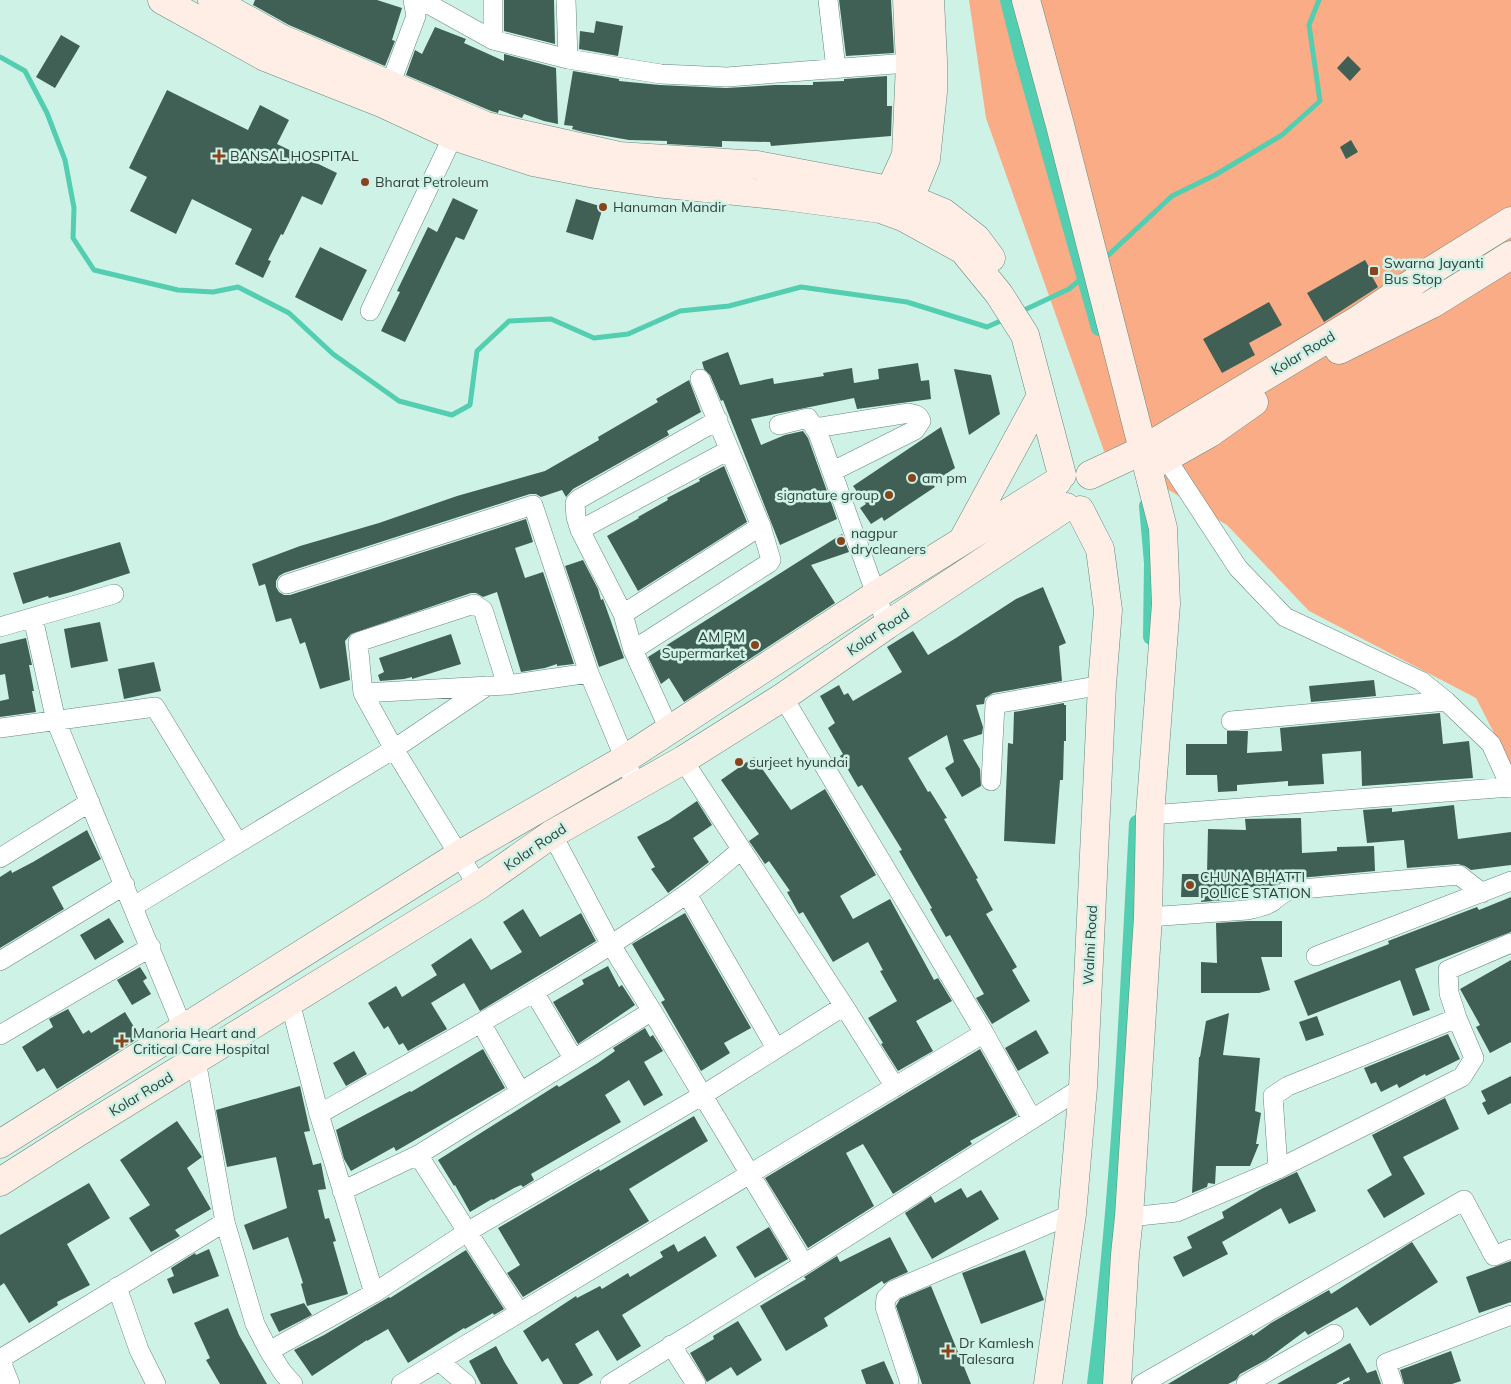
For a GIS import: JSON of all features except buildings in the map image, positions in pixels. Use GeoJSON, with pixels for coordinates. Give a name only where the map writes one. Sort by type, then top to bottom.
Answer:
{"type":"FeatureCollection","features":[{"type":"Feature","properties":{"kind":"street"},"geometry":{"type":"LineString","coordinates":[[162,0],[265,57],[384,104],[453,136],[533,162],[595,174],[896,203]]}},
{"type":"Feature","properties":{"kind":"street"},"geometry":{"type":"LineString","coordinates":[[212,0],[282,39],[486,126],[619,156],[756,165],[896,203]]}},
{"type":"Feature","properties":{"kind":"street"},"geometry":{"type":"LineString","coordinates":[[390,85],[416,16],[413,0]]}},
{"type":"Feature","properties":{"kind":"street"},"geometry":{"type":"LineString","coordinates":[[421,0],[493,40],[568,59],[661,74],[727,77],[922,62]]}},
{"type":"Feature","properties":{"kind":"street"},"geometry":{"type":"LineString","coordinates":[[493,0],[493,40]]}},
{"type":"Feature","properties":{"kind":"street"},"geometry":{"type":"LineString","coordinates":[[566,0],[568,59]]}},
{"type":"Feature","properties":{"kind":"street"},"geometry":{"type":"LineString","coordinates":[[828,0],[836,69]]}},
{"type":"Feature","properties":{"kind":"street"},"geometry":{"type":"LineString","coordinates":[[896,203],[926,158],[933,92],[922,62],[907,0]]}},
{"type":"Feature","properties":{"kind":"street"},"geometry":{"type":"LineString","coordinates":[[922,62],[930,0]]}},
{"type":"Feature","properties":{"kind":"street"},"geometry":{"type":"LineString","coordinates":[[1026,0],[1148,460],[1164,528],[1166,604],[1150,815],[1148,917],[1117,1384]]}},
{"type":"Feature","properties":{"kind":"street"},"geometry":{"type":"LineString","coordinates":[[370,311],[453,136]]}},
{"type":"Feature","properties":{"kind":"street","name":"Walmi Road"},"geometry":{"type":"LineString","coordinates":[[896,203],[963,250],[1005,290],[1044,381],[1065,412],[1079,488],[1100,549],[1108,610],[1102,685],[1083,1087],[1072,1214],[1048,1384]]}},
{"type":"Feature","properties":{"kind":"street","name":"Kolar Road"},"geometry":{"type":"LineString","coordinates":[[1148,460],[1424,275],[1511,221]]}},
{"type":"Feature","properties":{"kind":"street","name":"Kolar Road"},"geometry":{"type":"LineString","coordinates":[[0,1144],[459,855],[625,758],[964,539],[1210,433],[1316,361],[1432,304],[1511,255]]}},
{"type":"Feature","properties":{"kind":"street"},"geometry":{"type":"LineString","coordinates":[[633,650],[769,564],[771,555],[761,526],[700,379]]}},
{"type":"Feature","properties":{"kind":"street"},"geometry":{"type":"LineString","coordinates":[[964,539],[1044,381]]}},
{"type":"Feature","properties":{"kind":"street"},"geometry":{"type":"LineString","coordinates":[[815,428],[909,413],[920,418],[921,421],[915,430],[833,471]]}},
{"type":"Feature","properties":{"kind":"street"},"geometry":{"type":"LineString","coordinates":[[779,424],[808,418],[815,428],[833,471],[887,625]]}},
{"type":"Feature","properties":{"kind":"street"},"geometry":{"type":"LineString","coordinates":[[718,420],[579,499],[575,503],[574,509],[580,530],[623,614],[633,650],[683,760],[844,1006],[894,1087]]}},
{"type":"Feature","properties":{"kind":"street"},"geometry":{"type":"LineString","coordinates":[[580,530],[729,450]]}},
{"type":"Feature","properties":{"kind":"street"},"geometry":{"type":"LineString","coordinates":[[1148,460],[1238,568],[1285,616],[1421,681],[1446,701],[1491,744],[1511,787],[1150,815]]}},
{"type":"Feature","properties":{"kind":"street","name":"Kolar Road"},"geometry":{"type":"LineString","coordinates":[[0,1182],[478,886],[552,834],[683,760],[783,697],[1079,488]]}},
{"type":"Feature","properties":{"kind":"street"},"geometry":{"type":"LineString","coordinates":[[288,584],[533,505],[589,673],[636,786]]}},
{"type":"Feature","properties":{"kind":"street"},"geometry":{"type":"LineString","coordinates":[[623,614],[761,526]]}},
{"type":"Feature","properties":{"kind":"street"},"geometry":{"type":"LineString","coordinates":[[0,627],[114,594]]}},
{"type":"Feature","properties":{"kind":"street"},"geometry":{"type":"LineString","coordinates":[[478,886],[394,749],[363,693],[358,642],[474,604],[483,610],[507,685]]}},
{"type":"Feature","properties":{"kind":"street"},"geometry":{"type":"LineString","coordinates":[[33,618],[56,721],[151,947],[196,1060],[225,1222],[255,1324],[269,1351],[283,1373],[293,1384]]}},
{"type":"Feature","properties":{"kind":"street"},"geometry":{"type":"LineString","coordinates":[[363,693],[507,685],[589,673]]}},
{"type":"Feature","properties":{"kind":"street"},"geometry":{"type":"LineString","coordinates":[[991,782],[995,704],[1102,685]]}},
{"type":"Feature","properties":{"kind":"street"},"geometry":{"type":"LineString","coordinates":[[134,906],[394,749],[487,686]]}},
{"type":"Feature","properties":{"kind":"street"},"geometry":{"type":"LineString","coordinates":[[783,697],[984,1033],[1032,1119]]}},
{"type":"Feature","properties":{"kind":"street"},"geometry":{"type":"LineString","coordinates":[[1231,721],[1446,701]]}},
{"type":"Feature","properties":{"kind":"street"},"geometry":{"type":"LineString","coordinates":[[0,728],[155,707],[238,843]]}},
{"type":"Feature","properties":{"kind":"street"},"geometry":{"type":"LineString","coordinates":[[0,858],[90,802]]}},
{"type":"Feature","properties":{"kind":"street"},"geometry":{"type":"LineString","coordinates":[[552,834],[611,945],[751,1173],[804,1264]]}},
{"type":"Feature","properties":{"kind":"street"},"geometry":{"type":"LineString","coordinates":[[319,1114],[481,1023],[611,945],[687,894],[741,850]]}},
{"type":"Feature","properties":{"kind":"street"},"geometry":{"type":"LineString","coordinates":[[1148,917],[1260,908],[1272,902],[1280,894],[1290,890],[1459,875],[1482,893]]}},
{"type":"Feature","properties":{"kind":"street"},"geometry":{"type":"LineString","coordinates":[[1316,956],[1511,881]]}},
{"type":"Feature","properties":{"kind":"street"},"geometry":{"type":"LineString","coordinates":[[0,961],[125,885]]}},
{"type":"Feature","properties":{"kind":"street"},"geometry":{"type":"LineString","coordinates":[[687,894],[776,1048]]}},
{"type":"Feature","properties":{"kind":"street"},"geometry":{"type":"LineString","coordinates":[[1129,1217],[1177,1212],[1278,1169],[1462,1077],[1474,1058],[1448,992],[1448,970],[1511,943]]}},
{"type":"Feature","properties":{"kind":"street"},"geometry":{"type":"LineString","coordinates":[[0,1035],[151,947]]}},
{"type":"Feature","properties":{"kind":"street"},"geometry":{"type":"LineString","coordinates":[[534,992],[573,1058]]}},
{"type":"Feature","properties":{"kind":"street"},"geometry":{"type":"LineString","coordinates":[[290,1002],[319,1114],[374,1293]]}},
{"type":"Feature","properties":{"kind":"street"},"geometry":{"type":"LineString","coordinates":[[269,1351],[374,1293],[467,1232],[703,1095],[844,1006]]}},
{"type":"Feature","properties":{"kind":"street"},"geometry":{"type":"LineString","coordinates":[[342,1192],[418,1155],[652,1010]]}},
{"type":"Feature","properties":{"kind":"street"},"geometry":{"type":"LineString","coordinates":[[1278,1169],[1273,1096],[1288,1086],[1457,1018]]}},
{"type":"Feature","properties":{"kind":"street"},"geometry":{"type":"LineString","coordinates":[[481,1023],[520,1091]]}},
{"type":"Feature","properties":{"kind":"street"},"geometry":{"type":"LineString","coordinates":[[401,1384],[984,1033]]}},
{"type":"Feature","properties":{"kind":"street"},"geometry":{"type":"LineString","coordinates":[[610,1384],[804,1264],[1083,1087]]}},
{"type":"Feature","properties":{"kind":"street"},"geometry":{"type":"LineString","coordinates":[[418,1155],[519,1312]]}},
{"type":"Feature","properties":{"kind":"street"},"geometry":{"type":"LineString","coordinates":[[1142,1384],[1464,1200],[1494,1256],[1511,1249]]}},
{"type":"Feature","properties":{"kind":"street"},"geometry":{"type":"LineString","coordinates":[[909,1380],[885,1307],[886,1298],[894,1290],[1072,1214]]}},
{"type":"Feature","properties":{"kind":"street"},"geometry":{"type":"LineString","coordinates":[[10,1384],[0,1359],[225,1222]]}},
{"type":"Feature","properties":{"kind":"street"},"geometry":{"type":"LineString","coordinates":[[117,1287],[139,1350],[156,1384]]}},
{"type":"Feature","properties":{"kind":"street"},"geometry":{"type":"LineString","coordinates":[[1393,1384],[1386,1364],[1511,1315]]}},
{"type":"Feature","properties":{"kind":"street"},"geometry":{"type":"LineString","coordinates":[[1246,1384],[1334,1334]]}},
{"type":"Feature","properties":{"kind":"street"},"geometry":{"type":"LineString","coordinates":[[671,1345],[696,1384]]}},
{"type":"Feature","properties":{"kind":"street"},"geometry":{"type":"LineString","coordinates":[[439,1361],[466,1384]]}},
{"type":"Feature","properties":{"kind":"shaded area"},"geometry":{"type":"Polygon","coordinates":[[[969,0],[1511,0],[1511,766],[1476,698],[1309,611],[1227,525],[1104,451],[986,118],[969,0]]]}},
{"type":"Feature","properties":{"kind":"waterway"},"geometry":{"type":"LineString","coordinates":[[1008,0],[1099,328]]}},
{"type":"Feature","properties":{"kind":"waterway"},"geometry":{"type":"LineString","coordinates":[[1103,260],[1172,196],[1215,175],[1282,135],[1320,101],[1309,25],[1319,0]]}},
{"type":"Feature","properties":{"kind":"waterway"},"geometry":{"type":"LineString","coordinates":[[0,57],[25,71],[47,113],[65,160],[74,208],[73,238],[94,270],[178,290],[213,292],[238,287],[289,313],[333,354],[399,401],[452,415],[470,405],[477,351],[509,321],[551,319],[594,338],[628,334],[680,311],[729,306],[801,287],[907,302],[987,327],[1005,319]]}},
{"type":"Feature","properties":{"kind":"waterway"},"geometry":{"type":"LineString","coordinates":[[1020,312],[1069,289],[1089,272]]}},
{"type":"Feature","properties":{"kind":"waterway"},"geometry":{"type":"LineString","coordinates":[[1147,506],[1152,563],[1151,637]]}},
{"type":"Feature","properties":{"kind":"waterway"},"geometry":{"type":"LineString","coordinates":[[1095,1384],[1116,1174],[1126,1034],[1137,823]]}},
{"type":"Feature","properties":{"kind":"place","name":"BANSAL HOSPITAL"},"geometry":{"type":"Point","coordinates":[219,156]}},
{"type":"Feature","properties":{"kind":"place","name":"Bharat Petroleum"},"geometry":{"type":"Point","coordinates":[365,182]}},
{"type":"Feature","properties":{"kind":"place","name":"Hanuman Mandir"},"geometry":{"type":"Point","coordinates":[603,207]}},
{"type":"Feature","properties":{"kind":"place","name":"Swarna Jayanti Bus Stop"},"geometry":{"type":"Point","coordinates":[1374,271]}},
{"type":"Feature","properties":{"kind":"place","name":"am pm"},"geometry":{"type":"Point","coordinates":[912,478]}},
{"type":"Feature","properties":{"kind":"place","name":"signature group"},"geometry":{"type":"Point","coordinates":[889,495]}},
{"type":"Feature","properties":{"kind":"place","name":"nagpur drycleaners"},"geometry":{"type":"Point","coordinates":[841,541]}},
{"type":"Feature","properties":{"kind":"place","name":"AM PM Supermarket"},"geometry":{"type":"Point","coordinates":[755,645]}},
{"type":"Feature","properties":{"kind":"place","name":"surjeet hyundai"},"geometry":{"type":"Point","coordinates":[739,762]}},
{"type":"Feature","properties":{"kind":"place","name":"CHUNA BHATTI POLICE STATION"},"geometry":{"type":"Point","coordinates":[1190,885]}},
{"type":"Feature","properties":{"kind":"place","name":"Manoria Heart and Critical Care Hospital"},"geometry":{"type":"Point","coordinates":[122,1041]}},
{"type":"Feature","properties":{"kind":"place","name":"Dr Kamlesh Talesara"},"geometry":{"type":"Point","coordinates":[948,1351]}}]}
